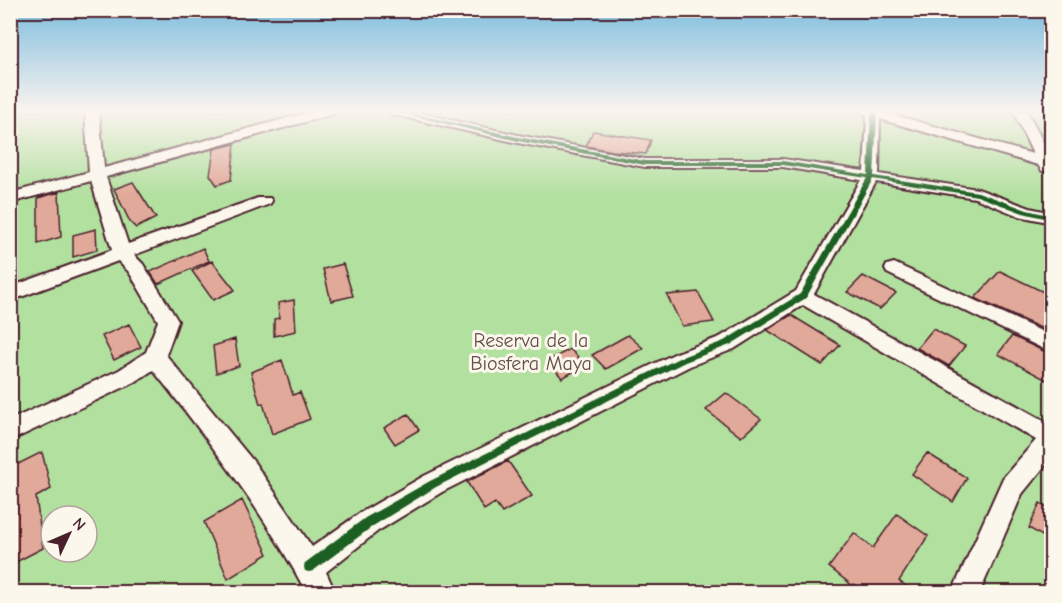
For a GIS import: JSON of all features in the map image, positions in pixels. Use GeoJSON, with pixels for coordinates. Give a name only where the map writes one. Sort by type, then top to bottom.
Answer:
{"type":"FeatureCollection","features":[{"type":"Feature","properties":{"kind":"street"},"geometry":{"type":"LineString","coordinates":[[10,431],[127,376],[156,357],[168,321],[136,267],[123,255],[97,174],[94,139]]}},
{"type":"Feature","properties":{"kind":"street"},"geometry":{"type":"LineString","coordinates":[[10,198],[225,139]]}},
{"type":"Feature","properties":{"kind":"street"},"geometry":{"type":"LineString","coordinates":[[519,139],[645,164],[783,163],[978,194],[1024,212],[1052,218]]}},
{"type":"Feature","properties":{"kind":"street"},"geometry":{"type":"LineString","coordinates":[[309,567],[369,522],[434,484],[682,360],[727,343],[803,296],[871,177],[870,139]]}},
{"type":"Feature","properties":{"kind":"street"},"geometry":{"type":"LineString","coordinates":[[964,139],[1047,163]]}},
{"type":"Feature","properties":{"kind":"street"},"geometry":{"type":"LineString","coordinates":[[1035,139],[1052,176]]}},
{"type":"Feature","properties":{"kind":"street"},"geometry":{"type":"LineString","coordinates":[[10,294],[123,255],[264,201]]}},
{"type":"Feature","properties":{"kind":"street"},"geometry":{"type":"LineString","coordinates":[[894,269],[1052,345]]}},
{"type":"Feature","properties":{"kind":"street"},"geometry":{"type":"LineString","coordinates":[[803,296],[1052,438],[1012,486],[966,592]]}},
{"type":"Feature","properties":{"kind":"street"},"geometry":{"type":"LineString","coordinates":[[156,357],[249,474],[309,567],[321,592]]}},
{"type":"Feature","properties":{"kind":"green space","name":"Reserva de la Biosfera Maya"},"geometry":{"type":"Polygon","coordinates":[[[10,139],[1051,139],[1051,592],[11,592],[10,139]]]}},
{"type":"Feature","properties":{"kind":"building"},"geometry":{"type":"Polygon","coordinates":[[[589,139],[651,140],[646,154],[586,146],[589,139]]]}},
{"type":"Feature","properties":{"kind":"building"},"geometry":{"type":"Polygon","coordinates":[[[235,144],[231,180],[217,185],[210,175],[214,149],[235,144]]]}},
{"type":"Feature","properties":{"kind":"building"},"geometry":{"type":"Polygon","coordinates":[[[133,182],[156,218],[136,228],[130,222],[114,189],[133,182]]]}},
{"type":"Feature","properties":{"kind":"building"},"geometry":{"type":"Polygon","coordinates":[[[59,192],[61,237],[38,244],[38,198],[59,192]]]}},
{"type":"Feature","properties":{"kind":"building"},"geometry":{"type":"Polygon","coordinates":[[[96,229],[97,250],[73,257],[73,235],[96,229]]]}},
{"type":"Feature","properties":{"kind":"building"},"geometry":{"type":"Polygon","coordinates":[[[203,248],[209,261],[158,284],[150,272],[203,248]]]}},
{"type":"Feature","properties":{"kind":"building"},"geometry":{"type":"Polygon","coordinates":[[[212,261],[235,290],[213,300],[192,271],[212,261]]]}},
{"type":"Feature","properties":{"kind":"building"},"geometry":{"type":"Polygon","coordinates":[[[343,264],[353,296],[331,301],[323,269],[343,264]]]}},
{"type":"Feature","properties":{"kind":"building"},"geometry":{"type":"Polygon","coordinates":[[[1000,271],[1052,296],[1052,333],[975,298],[1000,271]]]}},
{"type":"Feature","properties":{"kind":"building"},"geometry":{"type":"Polygon","coordinates":[[[863,276],[896,293],[880,309],[847,292],[863,276]]]}},
{"type":"Feature","properties":{"kind":"building"},"geometry":{"type":"Polygon","coordinates":[[[698,292],[714,322],[682,326],[667,295],[698,292]]]}},
{"type":"Feature","properties":{"kind":"building"},"geometry":{"type":"Polygon","coordinates":[[[294,300],[296,331],[274,336],[274,319],[279,318],[278,303],[294,300]]]}},
{"type":"Feature","properties":{"kind":"building"},"geometry":{"type":"Polygon","coordinates":[[[791,315],[840,345],[822,365],[767,330],[791,315]]]}},
{"type":"Feature","properties":{"kind":"building"},"geometry":{"type":"Polygon","coordinates":[[[129,324],[141,347],[114,360],[102,336],[129,324]]]}},
{"type":"Feature","properties":{"kind":"building"},"geometry":{"type":"Polygon","coordinates":[[[933,329],[965,346],[949,366],[917,348],[933,329]]]}},
{"type":"Feature","properties":{"kind":"building"},"geometry":{"type":"Polygon","coordinates":[[[628,335],[643,348],[606,369],[592,355],[628,335]]]}},
{"type":"Feature","properties":{"kind":"building"},"geometry":{"type":"Polygon","coordinates":[[[1012,336],[1052,355],[1052,383],[998,354],[1012,336]]]}},
{"type":"Feature","properties":{"kind":"building"},"geometry":{"type":"Polygon","coordinates":[[[235,339],[239,366],[216,373],[213,346],[235,339]]]}},
{"type":"Feature","properties":{"kind":"building"},"geometry":{"type":"Polygon","coordinates":[[[570,349],[586,365],[562,378],[548,361],[570,349]]]}},
{"type":"Feature","properties":{"kind":"building"},"geometry":{"type":"Polygon","coordinates":[[[282,360],[293,395],[300,392],[310,419],[272,434],[251,372],[282,360]]]}},
{"type":"Feature","properties":{"kind":"building"},"geometry":{"type":"Polygon","coordinates":[[[726,393],[761,419],[741,437],[706,410],[726,393]]]}},
{"type":"Feature","properties":{"kind":"building"},"geometry":{"type":"Polygon","coordinates":[[[408,414],[419,430],[395,444],[384,428],[408,414]]]}},
{"type":"Feature","properties":{"kind":"building"},"geometry":{"type":"Polygon","coordinates":[[[42,452],[51,489],[36,497],[39,550],[10,565],[10,468],[42,452]]]}},
{"type":"Feature","properties":{"kind":"building"},"geometry":{"type":"Polygon","coordinates":[[[927,453],[967,478],[953,502],[912,474],[927,453]]]}},
{"type":"Feature","properties":{"kind":"building"},"geometry":{"type":"Polygon","coordinates":[[[508,461],[532,496],[502,513],[495,503],[484,510],[467,482],[508,461]]]}},
{"type":"Feature","properties":{"kind":"building"},"geometry":{"type":"Polygon","coordinates":[[[242,500],[268,554],[228,579],[204,522],[242,500]]]}},
{"type":"Feature","properties":{"kind":"building"},"geometry":{"type":"Polygon","coordinates":[[[1040,503],[1052,510],[1052,542],[1029,528],[1040,503]]]}},
{"type":"Feature","properties":{"kind":"building"},"geometry":{"type":"Polygon","coordinates":[[[897,514],[928,536],[899,581],[915,592],[866,592],[854,584],[853,586],[829,567],[854,533],[873,548],[897,514]]]}},
{"type":"Feature","properties":{"kind":"cycle path"},"geometry":{"type":"LineString","coordinates":[[519,139],[645,163],[783,163],[978,194],[1025,212],[1052,218]]}},
{"type":"Feature","properties":{"kind":"cycle path"},"geometry":{"type":"LineString","coordinates":[[309,567],[369,522],[433,484],[682,360],[727,343],[803,296],[871,177],[873,139]]}}]}
